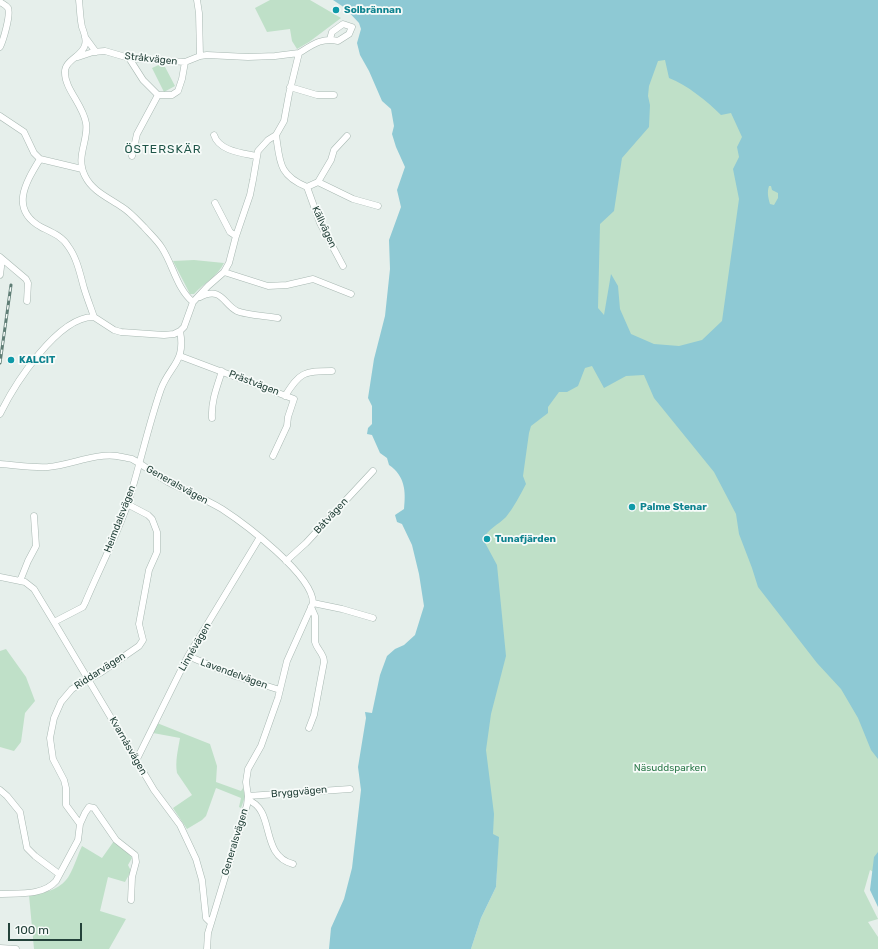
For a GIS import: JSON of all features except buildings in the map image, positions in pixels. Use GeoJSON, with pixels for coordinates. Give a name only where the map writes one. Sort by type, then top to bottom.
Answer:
{"type":"FeatureCollection","features":[{"type":"Feature","properties":{"kind":"street"},"geometry":{"type":"LineString","coordinates":[[79,0],[82,28],[85,37],[96,52]]}},
{"type":"Feature","properties":{"kind":"street"},"geometry":{"type":"LineString","coordinates":[[197,0],[199,13],[200,56]]}},
{"type":"Feature","properties":{"kind":"street"},"geometry":{"type":"LineString","coordinates":[[0,2],[6,6],[9,14],[4,40],[0,47]]}},
{"type":"Feature","properties":{"kind":"street"},"geometry":{"type":"LineString","coordinates":[[85,37],[84,48],[70,61],[64,72],[66,80],[82,110],[86,123],[82,152],[82,169],[86,180],[94,188],[129,212],[156,240],[162,248],[184,292],[195,300]]}},
{"type":"Feature","properties":{"kind":"street"},"geometry":{"type":"LineString","coordinates":[[40,159],[26,182],[23,196],[25,211],[32,221],[64,240],[69,247],[77,264],[94,317],[114,330],[121,332],[164,335],[174,334],[184,327],[195,300],[224,272],[229,263],[252,187],[256,156],[263,144],[272,136],[276,135],[284,121],[290,87],[299,53],[318,41],[330,39]]}},
{"type":"Feature","properties":{"kind":"street","name":"Stråkvägen"},"geometry":{"type":"LineString","coordinates":[[76,57],[96,52],[110,52],[129,58],[185,62],[200,56],[213,55],[248,57],[299,53]]}},
{"type":"Feature","properties":{"kind":"street"},"geometry":{"type":"LineString","coordinates":[[129,58],[143,80],[158,95],[172,94],[178,91],[185,62]]}},
{"type":"Feature","properties":{"kind":"street"},"geometry":{"type":"LineString","coordinates":[[290,87],[317,95],[334,95]]}},
{"type":"Feature","properties":{"kind":"street"},"geometry":{"type":"LineString","coordinates":[[132,156],[137,134],[158,95]]}},
{"type":"Feature","properties":{"kind":"street"},"geometry":{"type":"LineString","coordinates":[[0,116],[24,132],[34,153],[40,159],[82,169]]}},
{"type":"Feature","properties":{"kind":"street"},"geometry":{"type":"LineString","coordinates":[[214,135],[218,142],[223,146],[256,156]]}},
{"type":"Feature","properties":{"kind":"street"},"geometry":{"type":"LineString","coordinates":[[276,135],[281,166],[289,175],[306,187],[318,182],[331,160],[334,150],[347,136]]}},
{"type":"Feature","properties":{"kind":"street"},"geometry":{"type":"LineString","coordinates":[[318,182],[353,200],[378,206]]}},
{"type":"Feature","properties":{"kind":"street","name":"Källvägen"},"geometry":{"type":"LineString","coordinates":[[306,187],[320,223],[343,266]]}},
{"type":"Feature","properties":{"kind":"street"},"geometry":{"type":"LineString","coordinates":[[215,203],[230,232],[236,236]]}},
{"type":"Feature","properties":{"kind":"street"},"geometry":{"type":"LineString","coordinates":[[0,275],[1,258]]}},
{"type":"Feature","properties":{"kind":"street"},"geometry":{"type":"LineString","coordinates":[[1,258],[28,283],[27,301]]}},
{"type":"Feature","properties":{"kind":"street"},"geometry":{"type":"LineString","coordinates":[[224,272],[268,286],[287,285],[313,279],[351,294]]}},
{"type":"Feature","properties":{"kind":"street"},"geometry":{"type":"LineString","coordinates":[[195,300],[205,294],[219,295],[237,311],[278,318]]}},
{"type":"Feature","properties":{"kind":"street"},"geometry":{"type":"LineString","coordinates":[[0,414],[14,390],[43,348],[51,340],[77,321],[94,317]]}},
{"type":"Feature","properties":{"kind":"street","name":"Heimdalsvägen"},"geometry":{"type":"LineString","coordinates":[[54,622],[83,607],[127,504],[162,388],[180,356],[182,340],[180,331]]}},
{"type":"Feature","properties":{"kind":"street","name":"Prästvägen"},"geometry":{"type":"LineString","coordinates":[[180,356],[294,399],[288,417],[287,426],[273,456]]}},
{"type":"Feature","properties":{"kind":"street","name":"Prästvägen"},"geometry":{"type":"LineString","coordinates":[[212,418],[213,398],[222,371]]}},
{"type":"Feature","properties":{"kind":"street","name":"Prästvägen"},"geometry":{"type":"LineString","coordinates":[[285,396],[293,383],[302,375],[311,371],[332,371]]}},
{"type":"Feature","properties":{"kind":"street","name":"Generalsvägen"},"geometry":{"type":"LineString","coordinates":[[0,464],[31,468],[49,467],[108,455],[132,459],[168,482],[222,509],[260,537],[305,581],[312,593],[312,605],[287,661],[280,690],[261,746],[248,769],[246,782],[248,798],[244,818],[208,933],[207,949]]}},
{"type":"Feature","properties":{"kind":"street","name":"Båtvägen"},"geometry":{"type":"LineString","coordinates":[[286,561],[311,537],[373,470]]}},
{"type":"Feature","properties":{"kind":"street","name":"Riddarvägen"},"geometry":{"type":"LineString","coordinates":[[80,824],[66,805],[64,780],[53,759],[50,738],[54,718],[61,702],[72,689],[139,646],[143,640],[139,624],[149,570],[157,552],[157,532],[152,519],[148,515],[127,504]]}},
{"type":"Feature","properties":{"kind":"street"},"geometry":{"type":"LineString","coordinates":[[20,581],[36,546],[34,516]]}},
{"type":"Feature","properties":{"kind":"street","name":"Linnévägen"},"geometry":{"type":"LineString","coordinates":[[136,761],[188,656],[260,537]]}},
{"type":"Feature","properties":{"kind":"street","name":"Kvarnåsvägen"},"geometry":{"type":"LineString","coordinates":[[0,577],[20,581],[28,584],[34,589],[136,761],[154,790],[180,825],[189,842],[202,880],[206,918],[211,923]]}},
{"type":"Feature","properties":{"kind":"street"},"geometry":{"type":"LineString","coordinates":[[309,728],[314,715],[324,662],[324,657],[315,642],[315,616],[312,605],[342,609],[374,618]]}},
{"type":"Feature","properties":{"kind":"street","name":"Lavendelvägen"},"geometry":{"type":"LineString","coordinates":[[188,656],[235,676],[280,690]]}},
{"type":"Feature","properties":{"kind":"street","name":"Bryggvägen"},"geometry":{"type":"LineString","coordinates":[[248,798],[350,789]]}},
{"type":"Feature","properties":{"kind":"street"},"geometry":{"type":"LineString","coordinates":[[0,790],[20,812],[27,848],[59,874]]}},
{"type":"Feature","properties":{"kind":"street"},"geometry":{"type":"LineString","coordinates":[[248,798],[257,806],[263,815],[273,847],[286,862],[293,864]]}},
{"type":"Feature","properties":{"kind":"street"},"geometry":{"type":"LineString","coordinates":[[0,894],[42,890],[52,886],[56,882],[78,840],[80,824],[89,807],[94,808],[116,840],[135,855],[136,862],[132,877],[131,900]]}},
{"type":"Feature","properties":{"kind":"street"},"geometry":{"type":"LineString","coordinates":[[0,948],[16,949]]}},
{"type":"Feature","properties":{"kind":"green space"},"geometry":{"type":"Polygon","coordinates":[[[270,0],[310,0],[341,18],[297,49],[292,41],[290,29],[267,32],[255,8],[270,0]]]}},
{"type":"Feature","properties":{"kind":"green space","name":"Näsuddsparken"},"geometry":{"type":"Polygon","coordinates":[[[761,0],[878,251],[878,875],[870,870],[864,891],[878,919],[868,922],[878,937],[878,949],[471,949],[481,918],[496,887],[498,844],[428,715],[503,63],[761,0]]]}},
{"type":"Feature","properties":{"kind":"green space"},"geometry":{"type":"Polygon","coordinates":[[[163,63],[175,86],[164,92],[152,68],[163,63]]]}},
{"type":"Feature","properties":{"kind":"green space"},"geometry":{"type":"Polygon","coordinates":[[[194,260],[224,263],[215,276],[194,294],[190,294],[173,261],[194,260]]]}},
{"type":"Feature","properties":{"kind":"green space"},"geometry":{"type":"Polygon","coordinates":[[[6,649],[26,677],[35,701],[25,713],[21,742],[14,751],[0,747],[0,651],[6,649]]]}},
{"type":"Feature","properties":{"kind":"green space"},"geometry":{"type":"Polygon","coordinates":[[[157,723],[210,744],[217,766],[216,782],[241,791],[243,788],[245,797],[241,808],[239,807],[241,798],[216,788],[206,816],[187,829],[173,808],[192,795],[177,773],[176,769],[180,738],[153,733],[157,723]]]}},
{"type":"Feature","properties":{"kind":"green space"},"geometry":{"type":"Polygon","coordinates":[[[114,841],[125,849],[132,858],[128,865],[131,871],[125,882],[108,877],[100,911],[126,919],[109,949],[34,949],[29,895],[49,891],[63,883],[68,877],[82,846],[102,858],[114,841]]]}},
{"type":"Feature","properties":{"kind":"water"},"geometry":{"type":"Polygon","coordinates":[[[333,0],[878,0],[878,759],[871,750],[858,718],[841,689],[817,663],[758,587],[739,534],[736,514],[714,472],[654,398],[644,375],[626,376],[604,388],[592,366],[585,368],[578,386],[567,392],[559,392],[548,407],[548,413],[531,426],[523,476],[526,484],[506,517],[490,530],[483,539],[497,565],[506,656],[491,714],[486,750],[494,814],[493,834],[499,837],[496,887],[481,918],[471,949],[329,949],[331,928],[344,899],[352,868],[361,790],[358,767],[366,718],[365,712],[372,713],[380,675],[387,656],[395,649],[404,645],[415,635],[424,606],[419,574],[412,545],[402,524],[397,522],[395,515],[404,509],[405,496],[403,484],[398,474],[389,465],[387,458],[380,453],[372,435],[367,434],[368,428],[372,424],[372,406],[368,398],[374,359],[385,316],[390,269],[389,240],[401,207],[397,190],[405,167],[392,134],[394,126],[391,109],[382,101],[369,71],[360,55],[357,43],[361,29],[359,23],[345,8],[333,0]],[[665,60],[658,61],[649,86],[649,127],[622,158],[614,211],[600,224],[598,308],[604,315],[611,274],[618,286],[620,309],[631,334],[654,344],[679,346],[702,340],[722,321],[739,199],[733,169],[739,157],[737,147],[742,137],[731,113],[721,115],[710,104],[696,94],[669,78],[665,60]],[[769,186],[769,201],[770,204],[774,205],[778,198],[778,193],[772,190],[771,186],[769,186]]]}},
{"type":"Feature","properties":{"kind":"water"},"geometry":{"type":"Polygon","coordinates":[[[878,852],[878,907],[870,890],[874,857],[878,852]]]}},
{"type":"Feature","properties":{"kind":"railway"},"geometry":{"type":"LineString","coordinates":[[0,363],[11,285]]}},
{"type":"Feature","properties":{"kind":"place","name":"Solbrännan"},"geometry":{"type":"Point","coordinates":[336,10]}},
{"type":"Feature","properties":{"kind":"place","name":"KALCIT"},"geometry":{"type":"Point","coordinates":[11,360]}},
{"type":"Feature","properties":{"kind":"place","name":"Palme Stenar"},"geometry":{"type":"Point","coordinates":[632,507]}},
{"type":"Feature","properties":{"kind":"place","name":"Tunafjärden"},"geometry":{"type":"Point","coordinates":[487,539]}},
{"type":"Feature","properties":{"kind":"district","name":"ÖSTERSKÄR"},"geometry":{"type":"Point","coordinates":[163,150]}}]}
